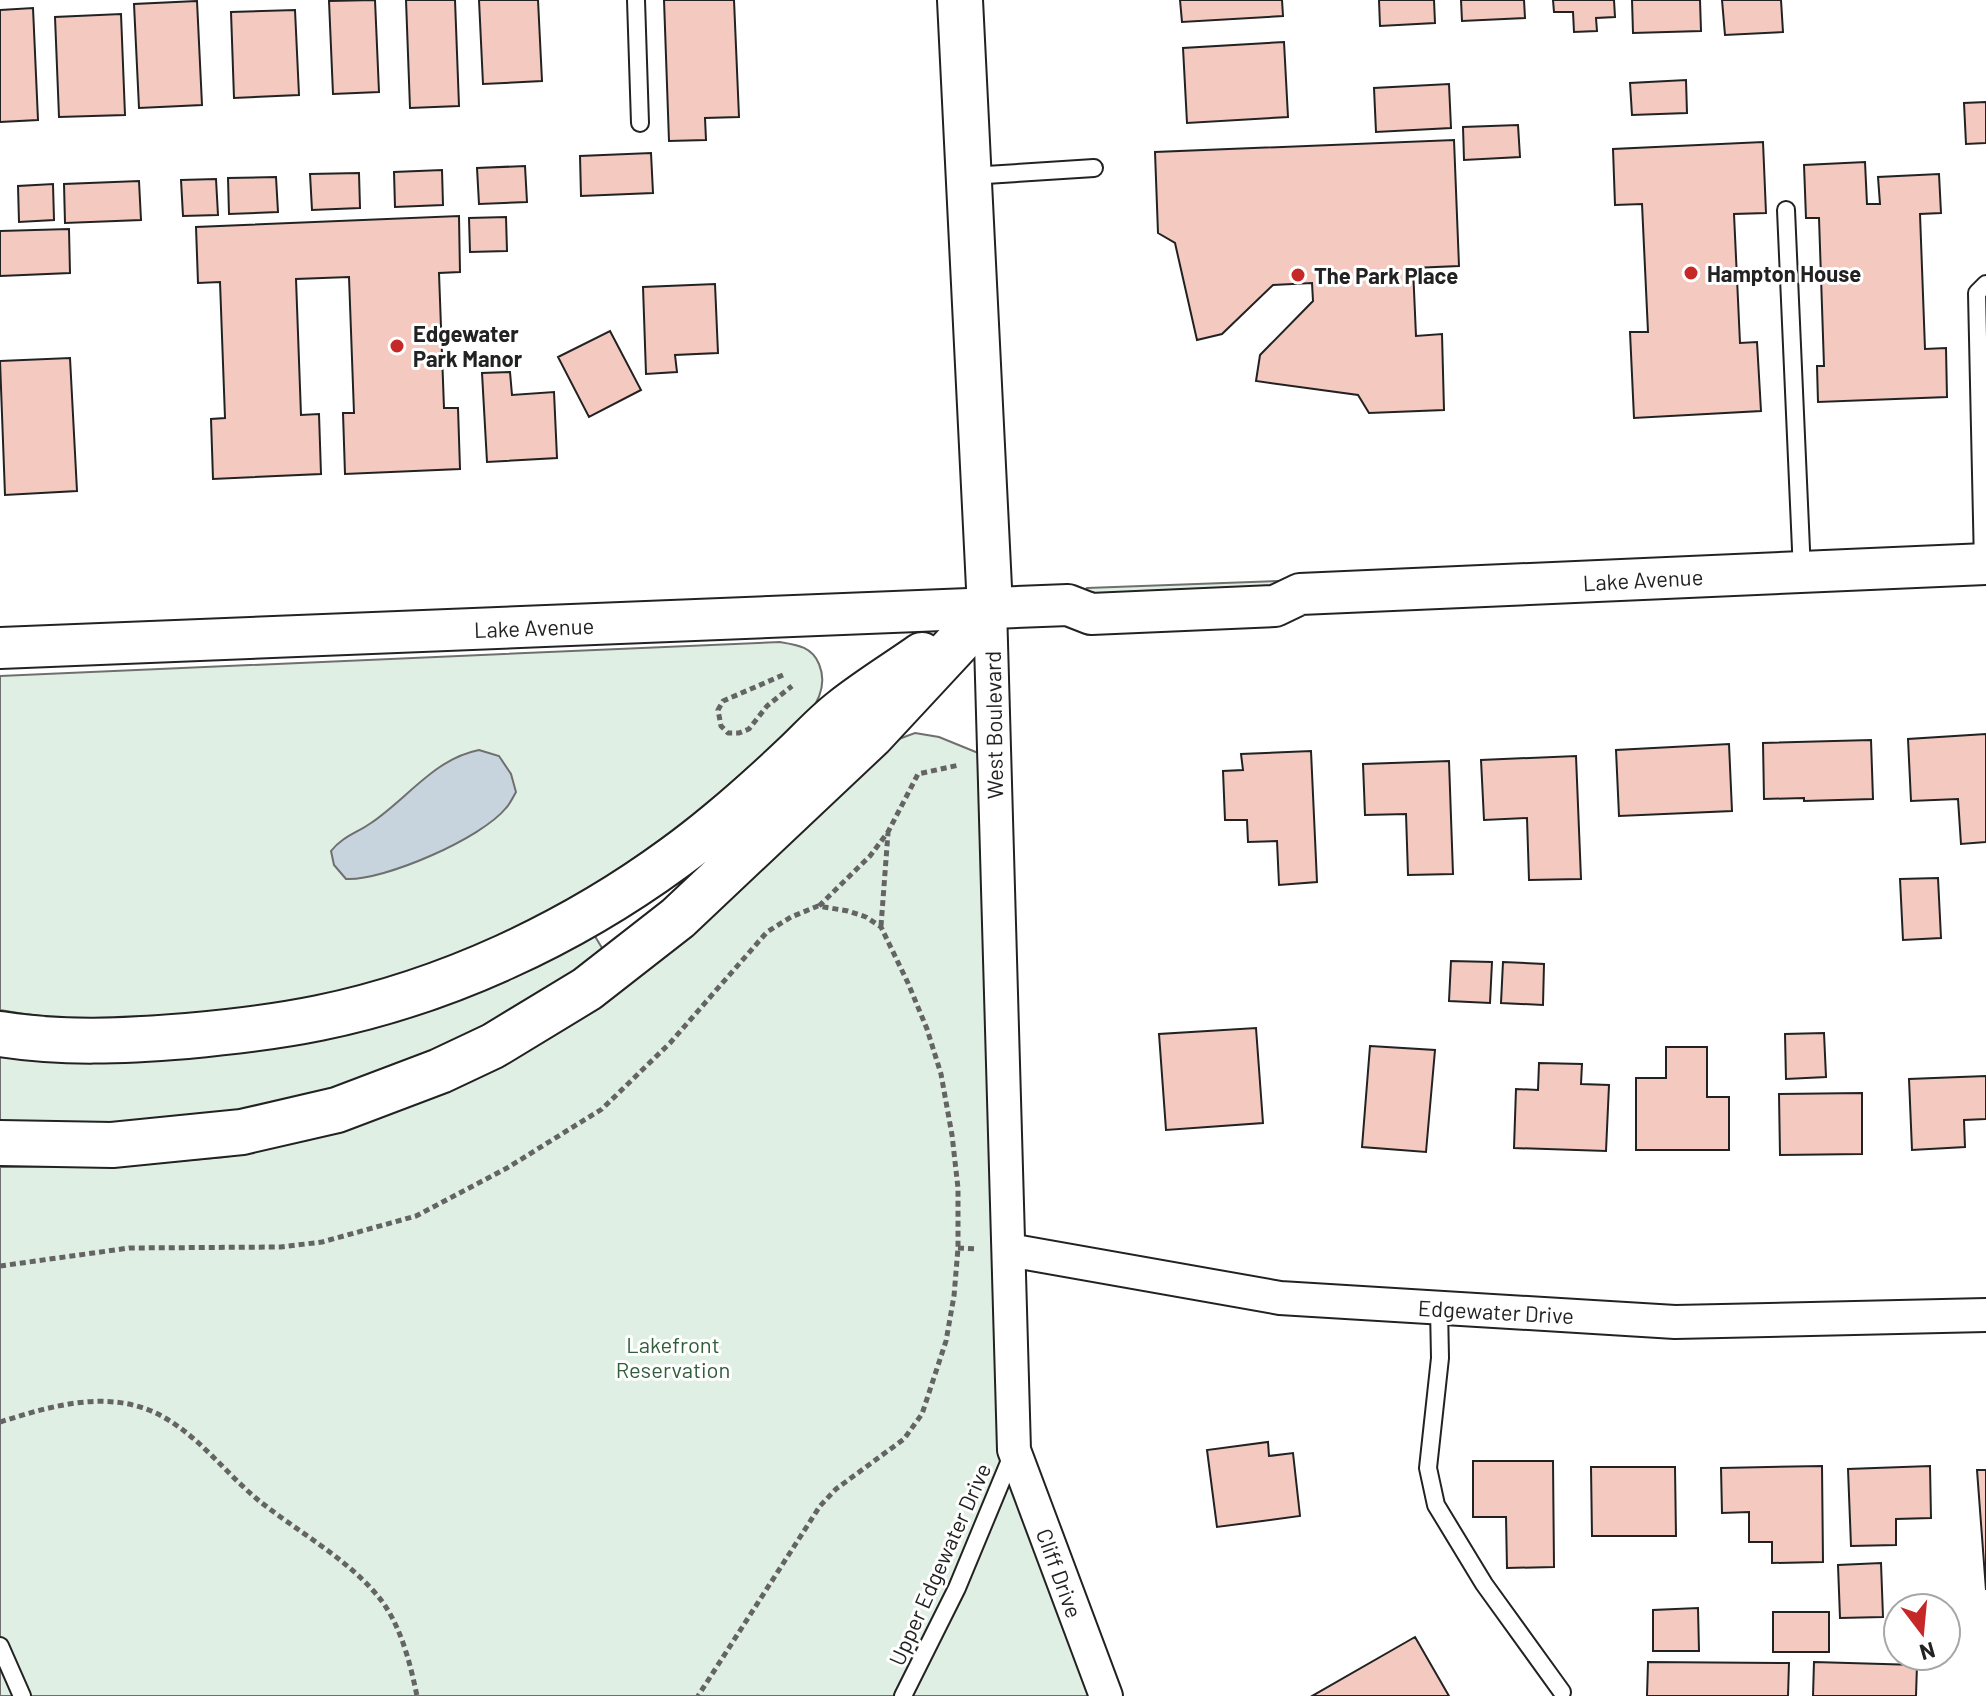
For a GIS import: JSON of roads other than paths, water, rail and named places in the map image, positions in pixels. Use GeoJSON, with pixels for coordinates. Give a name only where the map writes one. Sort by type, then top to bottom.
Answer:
{"type":"FeatureCollection","features":[{"type":"Feature","properties":{"kind":"main road","name":"West Boulevard"},"geometry":{"type":"LineString","coordinates":[[960,0],[990,608]]}},
{"type":"Feature","properties":{"kind":"main road"},"geometry":{"type":"LineString","coordinates":[[0,1034],[49,1039],[134,1040],[275,1026],[372,1004],[475,970],[580,918],[675,858],[722,821],[841,712],[990,608]]}},
{"type":"Feature","properties":{"kind":"main road"},"geometry":{"type":"LineString","coordinates":[[0,1143],[112,1145],[179,1140],[254,1129],[337,1110],[440,1071],[493,1046],[587,989],[678,918],[872,735],[990,608]]}},
{"type":"Feature","properties":{"kind":"street","name":"Lake Avenue"},"geometry":{"type":"LineString","coordinates":[[0,648],[1068,605],[1091,614],[1259,607],[1275,606],[1300,594],[1984,564]]}},
{"type":"Feature","properties":{"kind":"street","name":"West Boulevard"},"geometry":{"type":"LineString","coordinates":[[990,608],[1014,1450]]}},
{"type":"Feature","properties":{"kind":"street","name":"Edgewater Drive"},"geometry":{"type":"LineString","coordinates":[[1009,1250],[1280,1298],[1675,1322],[1986,1315]]}},
{"type":"Feature","properties":{"kind":"street","name":"Cliff Drive"},"geometry":{"type":"LineString","coordinates":[[1014,1450],[1106,1696]]}},
{"type":"Feature","properties":{"kind":"lane"},"geometry":{"type":"LineString","coordinates":[[636,0],[640,123]]}},
{"type":"Feature","properties":{"kind":"lane"},"geometry":{"type":"LineString","coordinates":[[969,176],[1094,168]]}},
{"type":"Feature","properties":{"kind":"lane"},"geometry":{"type":"LineString","coordinates":[[1786,210],[1802,572]]}},
{"type":"Feature","properties":{"kind":"lane"},"geometry":{"type":"LineString","coordinates":[[1984,564],[1977,293],[1986,284]]}},
{"type":"Feature","properties":{"kind":"lane"},"geometry":{"type":"LineString","coordinates":[[1439,1308],[1440,1358],[1428,1468],[1436,1505],[1484,1584],[1562,1692]]}},
{"type":"Feature","properties":{"kind":"lane","name":"Upper Edgewater Drive"},"geometry":{"type":"LineString","coordinates":[[903,1696],[957,1588],[1014,1450]]}},
{"type":"Feature","properties":{"kind":"lane"},"geometry":{"type":"LineString","coordinates":[[0,1646],[22,1696]]}},
{"type":"Feature","properties":{"kind":"place","name":"Hampton House"},"geometry":{"type":"Point","coordinates":[1691,273]}},
{"type":"Feature","properties":{"kind":"place","name":"The Park Place"},"geometry":{"type":"Point","coordinates":[1298,275]}},
{"type":"Feature","properties":{"kind":"place","name":"Edgewater Park Manor"},"geometry":{"type":"Point","coordinates":[397,346]}},
{"type":"Feature","properties":{"kind":"park label","name":"Lakefront Reservation"},"geometry":{"type":"Point","coordinates":[673,1356]}}]}
